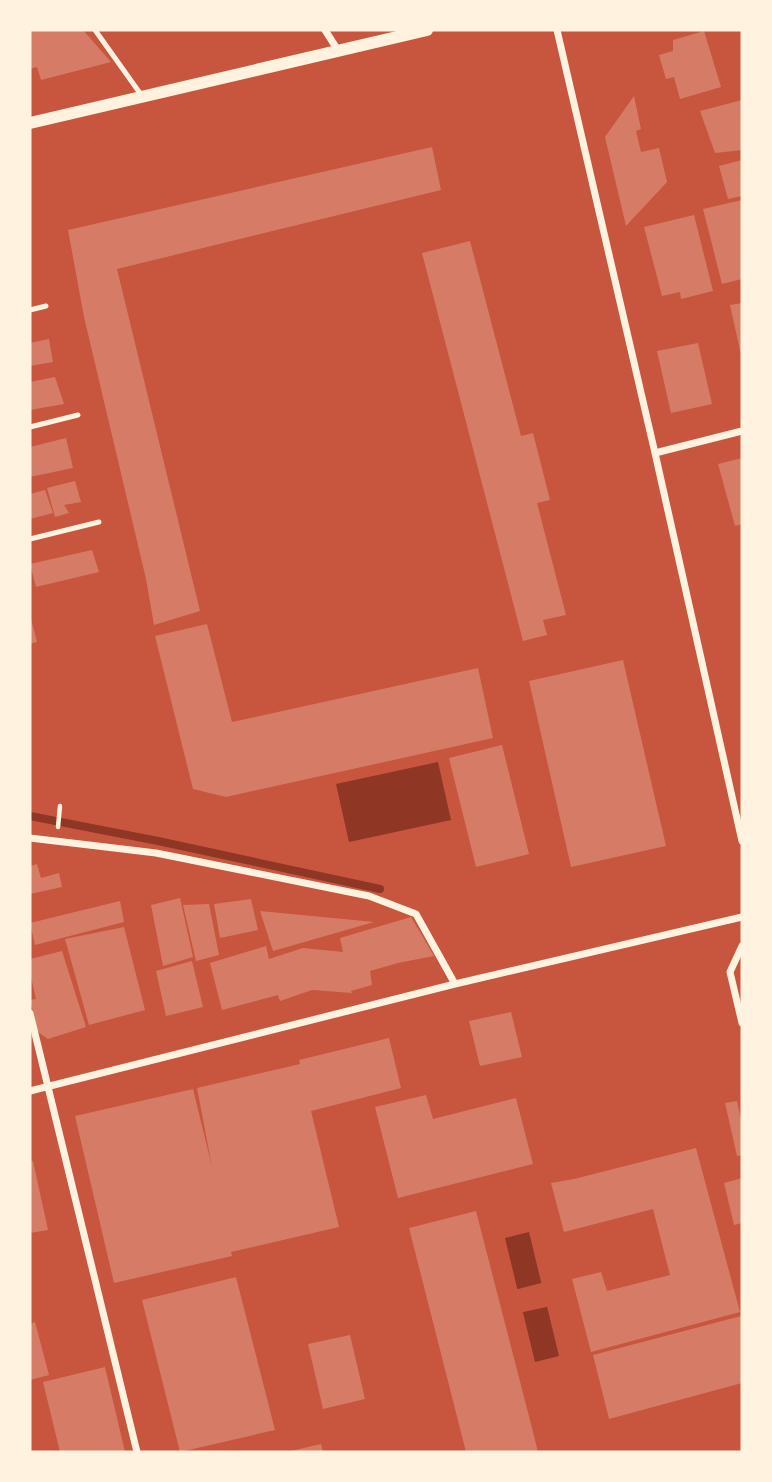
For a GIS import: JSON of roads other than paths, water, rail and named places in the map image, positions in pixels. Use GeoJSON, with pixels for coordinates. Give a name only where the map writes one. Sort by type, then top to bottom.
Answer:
{"type":"FeatureCollection","features":[{"type":"Feature","properties":{"kind":"street"},"geometry":{"type":"LineString","coordinates":[[325,30],[339,52]]}},
{"type":"Feature","properties":{"kind":"street"},"geometry":{"type":"LineString","coordinates":[[30,123],[427,30]]}},
{"type":"Feature","properties":{"kind":"street"},"geometry":{"type":"LineString","coordinates":[[556,30],[742,841]]}},
{"type":"Feature","properties":{"kind":"street"},"geometry":{"type":"LineString","coordinates":[[655,453],[742,431]]}},
{"type":"Feature","properties":{"kind":"street"},"geometry":{"type":"LineString","coordinates":[[30,838],[156,853],[369,896],[416,914],[455,984]]}},
{"type":"Feature","properties":{"kind":"street"},"geometry":{"type":"LineString","coordinates":[[30,1091],[455,984],[742,917]]}},
{"type":"Feature","properties":{"kind":"street"},"geometry":{"type":"LineString","coordinates":[[742,946],[730,972],[742,1023]]}},
{"type":"Feature","properties":{"kind":"street"},"geometry":{"type":"LineString","coordinates":[[30,1013],[136,1452]]}},
{"type":"Feature","properties":{"kind":"lane"},"geometry":{"type":"LineString","coordinates":[[94,30],[142,97]]}},
{"type":"Feature","properties":{"kind":"lane"},"geometry":{"type":"LineString","coordinates":[[30,310],[47,306]]}},
{"type":"Feature","properties":{"kind":"lane"},"geometry":{"type":"LineString","coordinates":[[30,427],[78,415]]}},
{"type":"Feature","properties":{"kind":"lane"},"geometry":{"type":"LineString","coordinates":[[30,539],[99,522]]}},
{"type":"Feature","properties":{"kind":"waterway"},"geometry":{"type":"LineString","coordinates":[[30,816],[380,889]]}}]}
